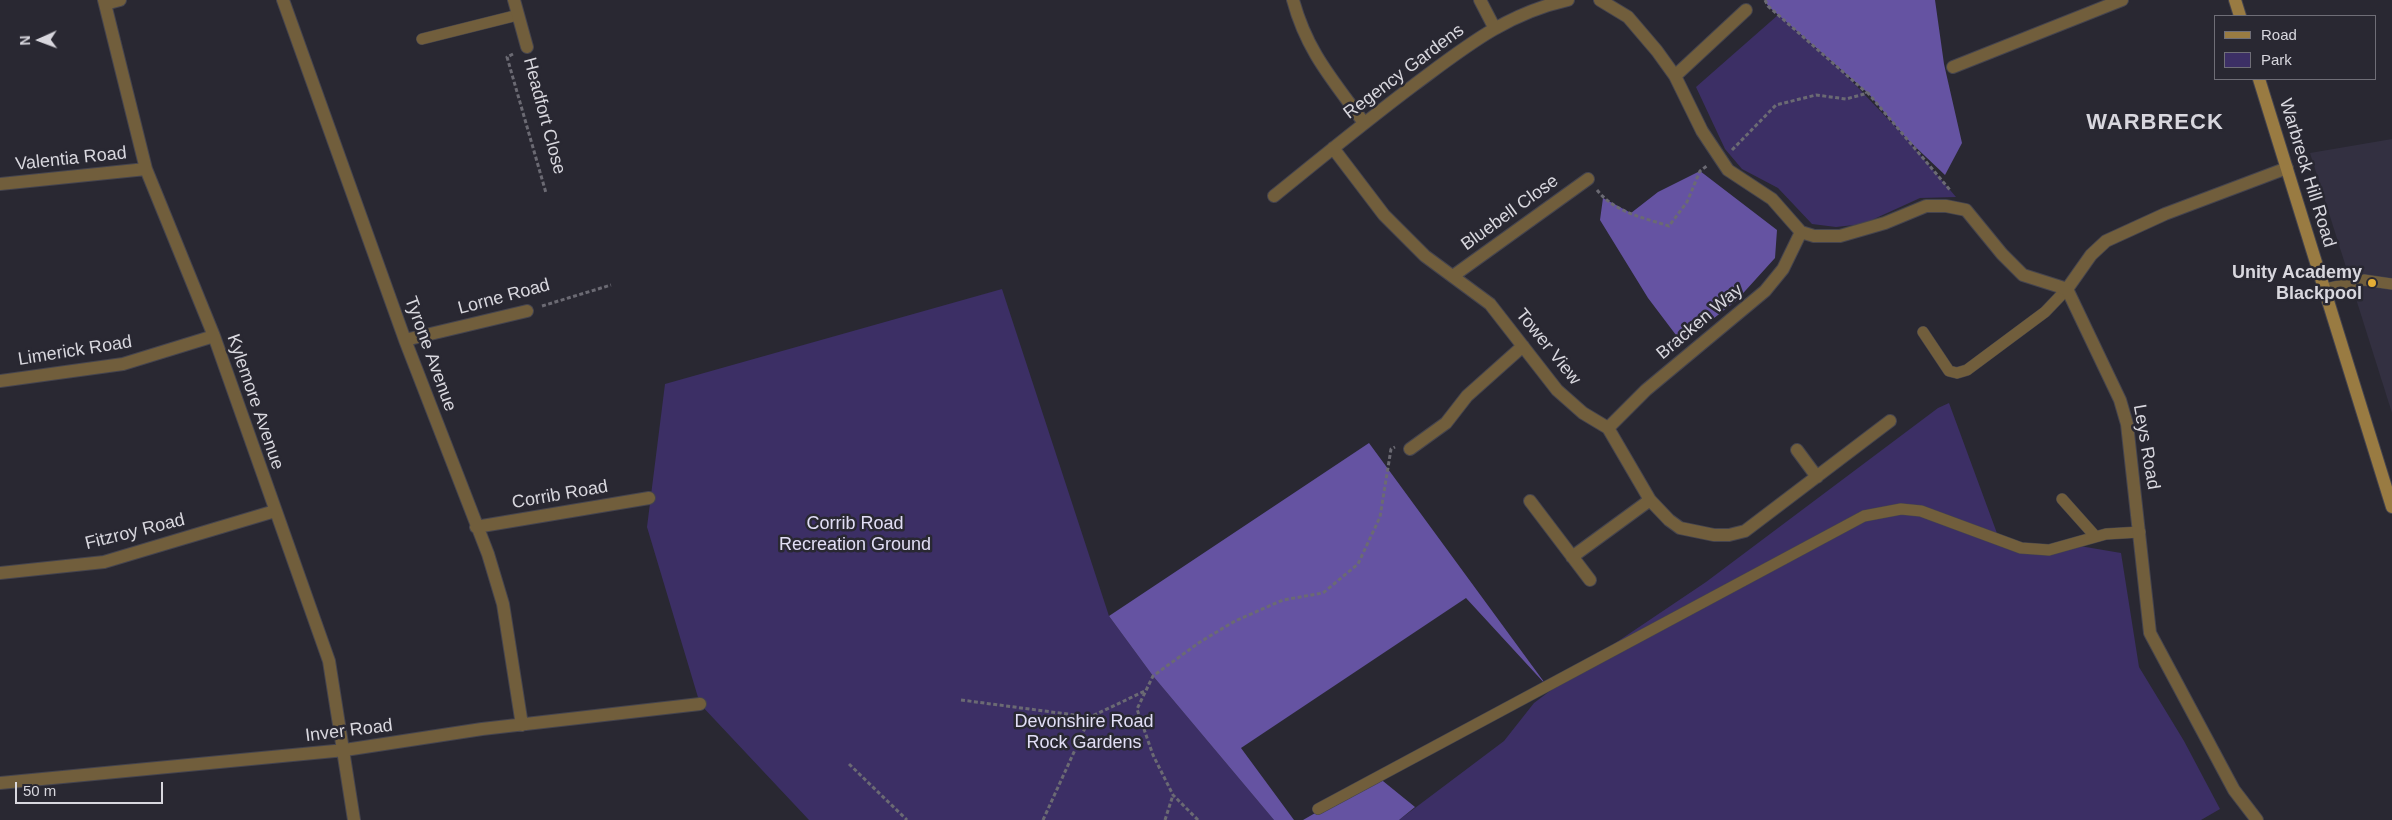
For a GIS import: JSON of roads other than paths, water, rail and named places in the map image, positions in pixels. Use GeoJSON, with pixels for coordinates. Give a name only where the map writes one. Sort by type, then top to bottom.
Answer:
{"type":"FeatureCollection","features":[{"type":"Feature","properties":{"kind":"main road"},"geometry":{"type":"LineString","coordinates":[[2235,0],[2240,15]]}},
{"type":"Feature","properties":{"kind":"main road","name":"Warbreck Hill Road"},"geometry":{"type":"LineString","coordinates":[[2260,80],[2392,508]]}},
{"type":"Feature","properties":{"kind":"street"},"geometry":{"type":"LineString","coordinates":[[104,2],[120,0]]}},
{"type":"Feature","properties":{"kind":"street","name":"Tyrone Avenue"},"geometry":{"type":"LineString","coordinates":[[283,0],[405,340],[488,554],[503,604],[522,725]]}},
{"type":"Feature","properties":{"kind":"street","name":"Headfort Close"},"geometry":{"type":"LineString","coordinates":[[514,0],[527,47]]}},
{"type":"Feature","properties":{"kind":"street"},"geometry":{"type":"LineString","coordinates":[[1293,0],[1303,35],[1310,49],[1364,123]]}},
{"type":"Feature","properties":{"kind":"street"},"geometry":{"type":"LineString","coordinates":[[1480,0],[1494,27]]}},
{"type":"Feature","properties":{"kind":"street","name":"Regency Gardens"},"geometry":{"type":"LineString","coordinates":[[1274,196],[1364,123],[1494,27],[1530,11],[1568,0]]}},
{"type":"Feature","properties":{"kind":"street"},"geometry":{"type":"LineString","coordinates":[[1600,0],[1628,17],[1675,76],[1702,131],[1728,170],[1772,199],[1801,232],[1814,236],[1840,236],[1885,223],[1926,206],[1937,204],[1966,210],[2002,254],[2023,275],[2068,289],[2091,255],[2106,241],[2165,214],[2287,168]]}},
{"type":"Feature","properties":{"kind":"street"},"geometry":{"type":"LineString","coordinates":[[1953,67],[2122,0]]}},
{"type":"Feature","properties":{"kind":"street","name":"Kylemore Avenue"},"geometry":{"type":"LineString","coordinates":[[104,2],[146,169],[214,336],[329,661],[354,820]]}},
{"type":"Feature","properties":{"kind":"street"},"geometry":{"type":"LineString","coordinates":[[1675,76],[1746,10]]}},
{"type":"Feature","properties":{"kind":"street","name":"Tower View"},"geometry":{"type":"LineString","coordinates":[[1333,148],[1384,215],[1425,256],[1490,304],[1557,390],[1583,413],[1608,428],[1650,500],[1669,520],[1680,528],[1714,535],[1729,535],[1745,530],[1890,421]]}},
{"type":"Feature","properties":{"kind":"street","name":"Valentia Road"},"geometry":{"type":"LineString","coordinates":[[0,184],[146,169]]}},
{"type":"Feature","properties":{"kind":"street","name":"Bluebell Close"},"geometry":{"type":"LineString","coordinates":[[1453,276],[1588,178]]}},
{"type":"Feature","properties":{"kind":"street","name":"Bracken Way"},"geometry":{"type":"LineString","coordinates":[[1608,428],[1646,390],[1765,291],[1783,269],[1801,232]]}},
{"type":"Feature","properties":{"kind":"street","name":"Leys Road"},"geometry":{"type":"LineString","coordinates":[[2068,289],[2120,400],[2131,451],[2150,633],[2234,790],[2257,820]]}},
{"type":"Feature","properties":{"kind":"street","name":"Lorne Road"},"geometry":{"type":"LineString","coordinates":[[405,340],[527,311]]}},
{"type":"Feature","properties":{"kind":"street","name":"Limerick Road"},"geometry":{"type":"LineString","coordinates":[[0,381],[123,364],[214,336]]}},
{"type":"Feature","properties":{"kind":"street"},"geometry":{"type":"LineString","coordinates":[[1404,447],[1446,423],[1467,396],[1523,346]]}},
{"type":"Feature","properties":{"kind":"street"},"geometry":{"type":"LineString","coordinates":[[1797,450],[1816,477]]}},
{"type":"Feature","properties":{"kind":"street","name":"Corrib Road"},"geometry":{"type":"LineString","coordinates":[[476,527],[649,498]]}},
{"type":"Feature","properties":{"kind":"street"},"geometry":{"type":"LineString","coordinates":[[1572,557],[1650,500]]}},
{"type":"Feature","properties":{"kind":"street"},"geometry":{"type":"LineString","coordinates":[[1530,501],[1590,580]]}},
{"type":"Feature","properties":{"kind":"street","name":"Fitzroy Road"},"geometry":{"type":"LineString","coordinates":[[0,573],[104,562],[275,511]]}},
{"type":"Feature","properties":{"kind":"street","name":"Inver Road"},"geometry":{"type":"LineString","coordinates":[[0,783],[344,750],[522,725],[700,704]]}},
{"type":"Feature","properties":{"kind":"lane"},"geometry":{"type":"LineString","coordinates":[[422,40],[518,14]]}},
{"type":"Feature","properties":{"kind":"lane"},"geometry":{"type":"LineString","coordinates":[[2325,289],[2364,280],[2392,284]]}},
{"type":"Feature","properties":{"kind":"lane"},"geometry":{"type":"LineString","coordinates":[[1923,332],[1948,371],[1957,373],[1966,370],[2044,312],[2068,289]]}},
{"type":"Feature","properties":{"kind":"lane"},"geometry":{"type":"LineString","coordinates":[[2062,499],[2095,536]]}},
{"type":"Feature","properties":{"kind":"lane"},"geometry":{"type":"LineString","coordinates":[[1318,810],[1864,516],[1901,509],[1921,511],[2021,548],[2049,550],[2095,536],[2140,532]]}},
{"type":"Feature","properties":{"kind":"place","name":"Unity Academy Blackpool"},"geometry":{"type":"Point","coordinates":[2372,283]}},
{"type":"Feature","properties":{"kind":"district","name":"WARBRECK"},"geometry":{"type":"Point","coordinates":[2155,123]}},
{"type":"Feature","properties":{"kind":"park label","name":"Corrib Road Recreation Ground"},"geometry":{"type":"Point","coordinates":[855,534]}},
{"type":"Feature","properties":{"kind":"park label","name":"Devonshire Road Rock Gardens"},"geometry":{"type":"Point","coordinates":[1084,732]}}]}
